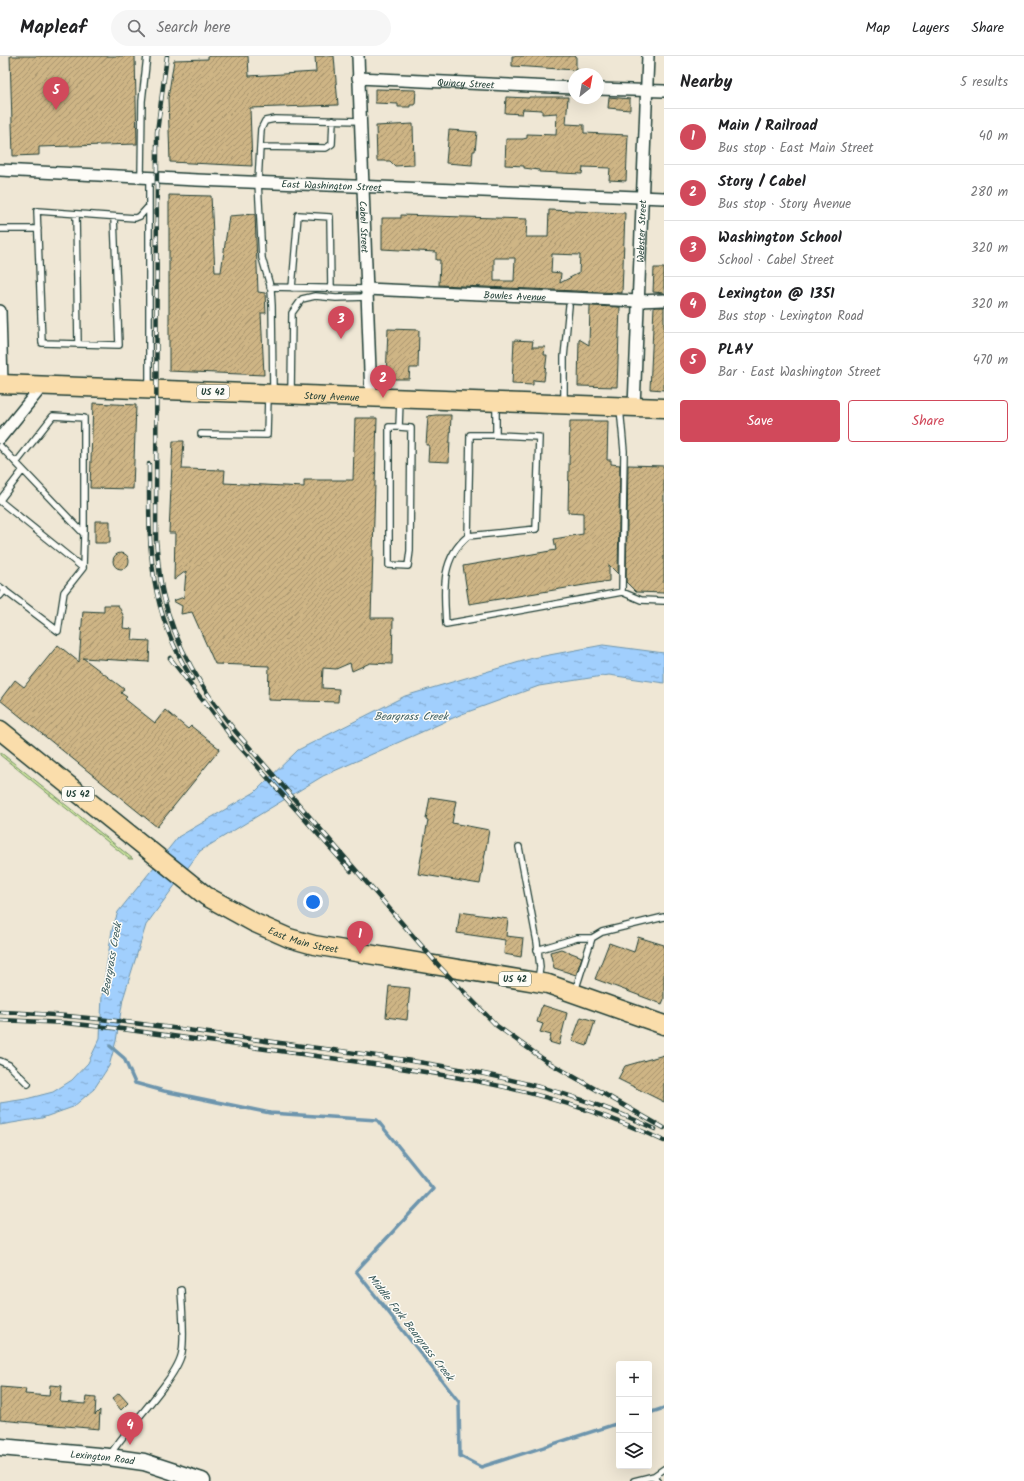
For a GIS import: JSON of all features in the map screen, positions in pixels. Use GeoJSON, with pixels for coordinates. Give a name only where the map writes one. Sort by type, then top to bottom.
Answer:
{"type":"FeatureCollection","features":[{"type":"Feature","properties":{"kind":"main road","name":"Story Avenue"},"geometry":{"type":"LineString","coordinates":[[1,384],[664,408]]}},
{"type":"Feature","properties":{"kind":"main road","name":"East Main Street"},"geometry":{"type":"LineString","coordinates":[[0,730],[188,882],[226,908],[255,923],[289,938],[314,945],[537,982],[574,992],[664,1025]]}},
{"type":"Feature","properties":{"kind":"main road","name":"Lexington Road"},"geometry":{"type":"LineString","coordinates":[[0,1447],[109,1457],[144,1462],[202,1481]]}},
{"type":"Feature","properties":{"kind":"street","name":"Cabel Street"},"geometry":{"type":"LineString","coordinates":[[358,56],[371,397]]}},
{"type":"Feature","properties":{"kind":"street","name":"Webster Street"},"geometry":{"type":"LineString","coordinates":[[627,407],[638,301],[648,56]]}},
{"type":"Feature","properties":{"kind":"street","name":"Quincy Street"},"geometry":{"type":"LineString","coordinates":[[358,78],[568,88]]}},
{"type":"Feature","properties":{"kind":"street"},"geometry":{"type":"LineString","coordinates":[[604,89],[664,92]]}},
{"type":"Feature","properties":{"kind":"street","name":"East Washington Street"},"geometry":{"type":"LineString","coordinates":[[0,170],[664,198]]}},
{"type":"Feature","properties":{"kind":"street","name":"Bowles Avenue"},"geometry":{"type":"LineString","coordinates":[[366,293],[638,301],[664,300]]}},
{"type":"Feature","properties":{"kind":"street"},"geometry":{"type":"LineString","coordinates":[[0,311],[1,384]]}},
{"type":"Feature","properties":{"kind":"street"},"geometry":{"type":"LineString","coordinates":[[0,439],[43,385]]}},
{"type":"Feature","properties":{"kind":"lane"},"geometry":{"type":"LineString","coordinates":[[147,56],[142,101],[145,177],[148,206],[149,389]]}},
{"type":"Feature","properties":{"kind":"lane"},"geometry":{"type":"LineString","coordinates":[[201,434],[266,436],[270,394],[272,306],[270,287],[262,258],[258,182],[261,129],[265,121],[275,119],[360,121]]}},
{"type":"Feature","properties":{"kind":"lane"},"geometry":{"type":"LineString","coordinates":[[260,147],[326,148],[332,144],[333,120]]}},
{"type":"Feature","properties":{"kind":"lane"},"geometry":{"type":"LineString","coordinates":[[114,217],[119,345],[42,343],[37,211],[135,218],[140,216],[148,206]]}},
{"type":"Feature","properties":{"kind":"lane"},"geometry":{"type":"LineString","coordinates":[[76,214],[78,344]]}},
{"type":"Feature","properties":{"kind":"lane"},"geometry":{"type":"LineString","coordinates":[[292,288],[298,215],[330,217],[331,289]]}},
{"type":"Feature","properties":{"kind":"lane"},"geometry":{"type":"LineString","coordinates":[[0,229],[38,228]]}},
{"type":"Feature","properties":{"kind":"lane"},"geometry":{"type":"LineString","coordinates":[[270,287],[331,289],[366,293]]}},
{"type":"Feature","properties":{"kind":"lane"},"geometry":{"type":"LineString","coordinates":[[291,394],[292,313],[302,299],[315,296],[336,298],[366,293]]}},
{"type":"Feature","properties":{"kind":"lane"},"geometry":{"type":"LineString","coordinates":[[564,405],[564,357],[569,306]]}},
{"type":"Feature","properties":{"kind":"lane"},"geometry":{"type":"LineString","coordinates":[[399,427],[400,398]]}},
{"type":"Feature","properties":{"kind":"lane"},"geometry":{"type":"LineString","coordinates":[[496,403],[496,436]]}},
{"type":"Feature","properties":{"kind":"lane"},"geometry":{"type":"LineString","coordinates":[[622,592],[624,451],[627,407]]}},
{"type":"Feature","properties":{"kind":"lane"},"geometry":{"type":"LineString","coordinates":[[0,596],[2,588],[58,631],[64,592],[83,568],[84,418],[53,416],[16,463]]}},
{"type":"Feature","properties":{"kind":"lane"},"geometry":{"type":"LineString","coordinates":[[389,427],[399,427],[411,428],[410,551],[408,566],[389,565],[389,427]]}},
{"type":"Feature","properties":{"kind":"lane"},"geometry":{"type":"LineString","coordinates":[[468,536],[470,435],[539,437],[536,529],[468,536],[457,545],[447,569],[443,586],[446,624],[622,592],[641,600],[664,601]]}},
{"type":"Feature","properties":{"kind":"lane"},"geometry":{"type":"LineString","coordinates":[[0,439],[16,463],[84,534]]}},
{"type":"Feature","properties":{"kind":"lane"},"geometry":{"type":"LineString","coordinates":[[23,470],[0,500],[83,568]]}},
{"type":"Feature","properties":{"kind":"lane"},"geometry":{"type":"LineString","coordinates":[[519,847],[538,950],[540,967],[537,982]]}},
{"type":"Feature","properties":{"kind":"lane"},"geometry":{"type":"LineString","coordinates":[[538,950],[578,938],[592,938],[602,932],[664,917]]}},
{"type":"Feature","properties":{"kind":"lane"},"geometry":{"type":"LineString","coordinates":[[574,992],[592,938]]}},
{"type":"Feature","properties":{"kind":"lane"},"geometry":{"type":"LineString","coordinates":[[0,1061],[9,1065],[28,1084]]}},
{"type":"Feature","properties":{"kind":"lane"},"geometry":{"type":"LineString","coordinates":[[109,1457],[118,1441],[176,1370],[182,1352],[181,1290]]}},
{"type":"Feature","properties":{"kind":"lane"},"geometry":{"type":"LineString","coordinates":[[634,1481],[654,1476],[664,1469]]}},
{"type":"Feature","properties":{"kind":"lane"},"geometry":{"type":"LineString","coordinates":[[654,1476],[658,1481]]}},
{"type":"Feature","properties":{"kind":"green space"},"geometry":{"type":"Polygon","coordinates":[[[0,752],[133,859],[129,859],[0,755],[0,752]]]}},
{"type":"Feature","properties":{"kind":"water","name":"Beargrass Creek"},"geometry":{"type":"Polygon","coordinates":[[[603,645],[664,653],[664,683],[609,675],[539,686],[462,714],[323,776],[200,851],[146,925],[123,999],[116,1041],[109,1066],[94,1089],[73,1107],[42,1118],[0,1125],[0,1103],[26,1099],[53,1092],[72,1080],[88,1063],[100,1038],[102,996],[112,930],[118,912],[178,837],[255,792],[298,750],[405,696],[533,658],[603,645]]]}},
{"type":"Feature","properties":{"kind":"building"},"geometry":{"type":"Polygon","coordinates":[[[10,56],[135,56],[137,144],[39,147],[39,155],[13,156],[10,56]]]}},
{"type":"Feature","properties":{"kind":"building"},"geometry":{"type":"Polygon","coordinates":[[[208,56],[248,56],[249,76],[316,72],[315,56],[334,56],[338,105],[250,108],[252,166],[170,162],[168,98],[174,60],[208,59],[208,56]]]}},
{"type":"Feature","properties":{"kind":"building"},"geometry":{"type":"Polygon","coordinates":[[[512,56],[576,56],[576,68],[568,68],[568,70],[512,66],[512,56]]]}},
{"type":"Feature","properties":{"kind":"building"},"geometry":{"type":"Polygon","coordinates":[[[375,89],[416,90],[415,105],[410,105],[410,107],[398,107],[398,104],[375,103],[375,89]]]}},
{"type":"Feature","properties":{"kind":"building"},"geometry":{"type":"Polygon","coordinates":[[[506,97],[568,97],[566,124],[584,125],[584,133],[628,135],[626,181],[609,180],[610,168],[583,167],[582,174],[539,172],[539,170],[524,168],[524,166],[505,165],[506,139],[523,139],[527,138],[527,134],[556,135],[557,113],[542,114],[542,110],[523,109],[522,114],[505,113],[506,97]]]}},
{"type":"Feature","properties":{"kind":"building"},"geometry":{"type":"Polygon","coordinates":[[[609,97],[630,99],[630,110],[608,108],[609,97]]]}},
{"type":"Feature","properties":{"kind":"building"},"geometry":{"type":"Polygon","coordinates":[[[413,124],[414,165],[395,166],[390,161],[377,161],[376,126],[413,124]]]}},
{"type":"Feature","properties":{"kind":"building"},"geometry":{"type":"Polygon","coordinates":[[[449,130],[477,132],[472,165],[446,163],[449,130]]]}},
{"type":"Feature","properties":{"kind":"building"},"geometry":{"type":"Polygon","coordinates":[[[169,195],[211,196],[215,272],[221,272],[229,216],[255,214],[258,292],[265,293],[266,313],[261,313],[264,375],[169,371],[169,195]]]}},
{"type":"Feature","properties":{"kind":"building"},"geometry":{"type":"Polygon","coordinates":[[[549,210],[625,213],[622,293],[439,285],[440,260],[436,260],[436,252],[382,249],[382,218],[401,218],[401,215],[527,219],[526,237],[548,237],[549,210]],[[552,254],[551,272],[561,273],[560,283],[579,273],[580,255],[552,254]],[[494,258],[494,281],[514,281],[515,258],[494,258]]]}},
{"type":"Feature","properties":{"kind":"building"},"geometry":{"type":"Polygon","coordinates":[[[654,268],[664,268],[664,293],[653,292],[654,268]]]}},
{"type":"Feature","properties":{"kind":"building"},"geometry":{"type":"Polygon","coordinates":[[[590,306],[620,307],[617,387],[578,386],[579,339],[589,345],[590,306]]]}},
{"type":"Feature","properties":{"kind":"building"},"geometry":{"type":"Polygon","coordinates":[[[654,307],[664,307],[664,390],[650,389],[654,307]]]}},
{"type":"Feature","properties":{"kind":"building"},"geometry":{"type":"Polygon","coordinates":[[[388,329],[419,330],[418,368],[410,368],[409,379],[386,379],[388,329]]]}},
{"type":"Feature","properties":{"kind":"building"},"geometry":{"type":"Polygon","coordinates":[[[514,340],[533,341],[532,347],[545,347],[544,355],[547,355],[544,381],[533,380],[533,385],[512,384],[514,340]]]}},
{"type":"Feature","properties":{"kind":"building"},"geometry":{"type":"Polygon","coordinates":[[[93,403],[136,405],[133,489],[90,488],[93,403]]]}},
{"type":"Feature","properties":{"kind":"building"},"geometry":{"type":"Polygon","coordinates":[[[451,415],[449,462],[428,461],[429,445],[426,445],[428,416],[451,415]]]}},
{"type":"Feature","properties":{"kind":"building"},"geometry":{"type":"Polygon","coordinates":[[[355,418],[377,418],[371,618],[393,618],[392,664],[370,663],[352,671],[350,663],[336,669],[323,668],[322,688],[339,689],[338,702],[268,700],[269,666],[215,664],[192,612],[181,614],[182,606],[173,601],[184,597],[186,571],[174,580],[175,533],[169,533],[173,441],[184,441],[182,469],[225,470],[224,483],[304,487],[304,480],[353,480],[355,418]]]}},
{"type":"Feature","properties":{"kind":"building"},"geometry":{"type":"Polygon","coordinates":[[[570,421],[608,421],[607,460],[611,460],[611,464],[620,465],[618,574],[609,565],[609,581],[469,604],[463,566],[556,550],[554,539],[583,534],[583,513],[568,512],[570,421]]]}},
{"type":"Feature","properties":{"kind":"building"},"geometry":{"type":"Polygon","coordinates":[[[628,465],[664,466],[664,593],[636,592],[626,582],[628,465]]]}},
{"type":"Feature","properties":{"kind":"building"},"geometry":{"type":"Polygon","coordinates":[[[95,521],[110,521],[110,543],[95,543],[95,521]]]}},
{"type":"Feature","properties":{"kind":"building"},"geometry":{"type":"Polygon","coordinates":[[[118,553],[124,553],[129,558],[127,567],[124,569],[118,569],[113,564],[113,558],[118,553]]]}},
{"type":"Feature","properties":{"kind":"building"},"geometry":{"type":"Polygon","coordinates":[[[104,605],[118,605],[124,617],[123,628],[133,629],[132,640],[150,641],[149,662],[83,658],[124,689],[121,693],[127,697],[125,699],[155,723],[165,710],[188,729],[191,726],[220,749],[157,827],[0,700],[15,680],[24,687],[58,645],[79,662],[83,611],[104,612],[104,605]]]}},
{"type":"Feature","properties":{"kind":"building"},"geometry":{"type":"Polygon","coordinates":[[[430,797],[456,801],[452,823],[489,830],[480,884],[418,874],[428,820],[426,819],[430,797]]]}},
{"type":"Feature","properties":{"kind":"building"},"geometry":{"type":"Polygon","coordinates":[[[460,912],[508,919],[506,936],[523,938],[521,957],[504,954],[505,940],[457,933],[460,912]]]}},
{"type":"Feature","properties":{"kind":"building"},"geometry":{"type":"Polygon","coordinates":[[[638,937],[664,945],[664,999],[662,1004],[595,979],[609,943],[634,952],[638,937]]]}},
{"type":"Feature","properties":{"kind":"building"},"geometry":{"type":"Polygon","coordinates":[[[561,949],[582,957],[576,975],[554,968],[550,952],[561,949]]]}},
{"type":"Feature","properties":{"kind":"building"},"geometry":{"type":"Polygon","coordinates":[[[389,986],[410,988],[407,1020],[386,1017],[389,986]]]}},
{"type":"Feature","properties":{"kind":"building"},"geometry":{"type":"Polygon","coordinates":[[[542,1005],[567,1013],[559,1045],[549,1042],[551,1035],[540,1032],[543,1024],[537,1022],[542,1005]]]}},
{"type":"Feature","properties":{"kind":"building"},"geometry":{"type":"Polygon","coordinates":[[[581,1017],[595,1021],[587,1046],[572,1041],[581,1017]]]}},
{"type":"Feature","properties":{"kind":"building"},"geometry":{"type":"Polygon","coordinates":[[[664,1055],[664,1102],[618,1079],[625,1066],[664,1055]]]}},
{"type":"Feature","properties":{"kind":"building"},"geometry":{"type":"Polygon","coordinates":[[[50,1385],[62,1386],[60,1402],[85,1404],[86,1397],[96,1398],[95,1415],[100,1410],[99,1429],[0,1420],[0,1387],[26,1389],[25,1394],[49,1396],[50,1385]]]}},
{"type":"Feature","properties":{"kind":"building"},"geometry":{"type":"Polygon","coordinates":[[[119,1393],[128,1403],[121,1410],[112,1399],[119,1393]]]}},
{"type":"Feature","properties":{"kind":"waterway","name":"Middle Fork Beargrass Creek"},"geometry":{"type":"LineString","coordinates":[[110,1046],[124,1058],[135,1083],[164,1091],[270,1113],[377,1120],[433,1189],[356,1271],[459,1402],[460,1456],[481,1467],[616,1424]]}},
{"type":"Feature","properties":{"kind":"waterway","name":"Middle Fork Beargrass Creek"},"geometry":{"type":"LineString","coordinates":[[652,1412],[664,1408]]}},
{"type":"Feature","properties":{"kind":"railway"},"geometry":{"type":"LineString","coordinates":[[167,56],[157,132],[156,540],[163,594],[168,613],[183,650],[212,701],[236,732],[440,967],[497,1026],[546,1061],[664,1128]]}},
{"type":"Feature","properties":{"kind":"railway"},"geometry":{"type":"LineString","coordinates":[[149,464],[149,522],[154,575],[159,601],[166,627],[177,652],[192,679]]}},
{"type":"Feature","properties":{"kind":"railway"},"geometry":{"type":"LineString","coordinates":[[170,658],[207,706]]}},
{"type":"Feature","properties":{"kind":"railway"},"geometry":{"type":"LineString","coordinates":[[204,700],[232,738],[351,871]]}},
{"type":"Feature","properties":{"kind":"railway"},"geometry":{"type":"LineString","coordinates":[[0,1012],[70,1016],[140,1024],[376,1056],[471,1071],[565,1094],[611,1110],[655,1129]]}},
{"type":"Feature","properties":{"kind":"railway"},"geometry":{"type":"LineString","coordinates":[[0,1020],[66,1023],[122,1029],[423,1071],[504,1087],[544,1097],[624,1123],[664,1141]]}},
{"type":"Feature","properties":{"kind":"place","name":"PLAY"},"geometry":{"type":"Point","coordinates":[56,110]}},
{"type":"Feature","properties":{"kind":"place","name":"Washington School"},"geometry":{"type":"Point","coordinates":[341,339]}},
{"type":"Feature","properties":{"kind":"place","name":"Story / Cabel"},"geometry":{"type":"Point","coordinates":[383,398]}},
{"type":"Feature","properties":{"kind":"place","name":"Main / Railroad"},"geometry":{"type":"Point","coordinates":[360,954]}},
{"type":"Feature","properties":{"kind":"place","name":"Lexington @ 1351"},"geometry":{"type":"Point","coordinates":[130,1445]}}]}
